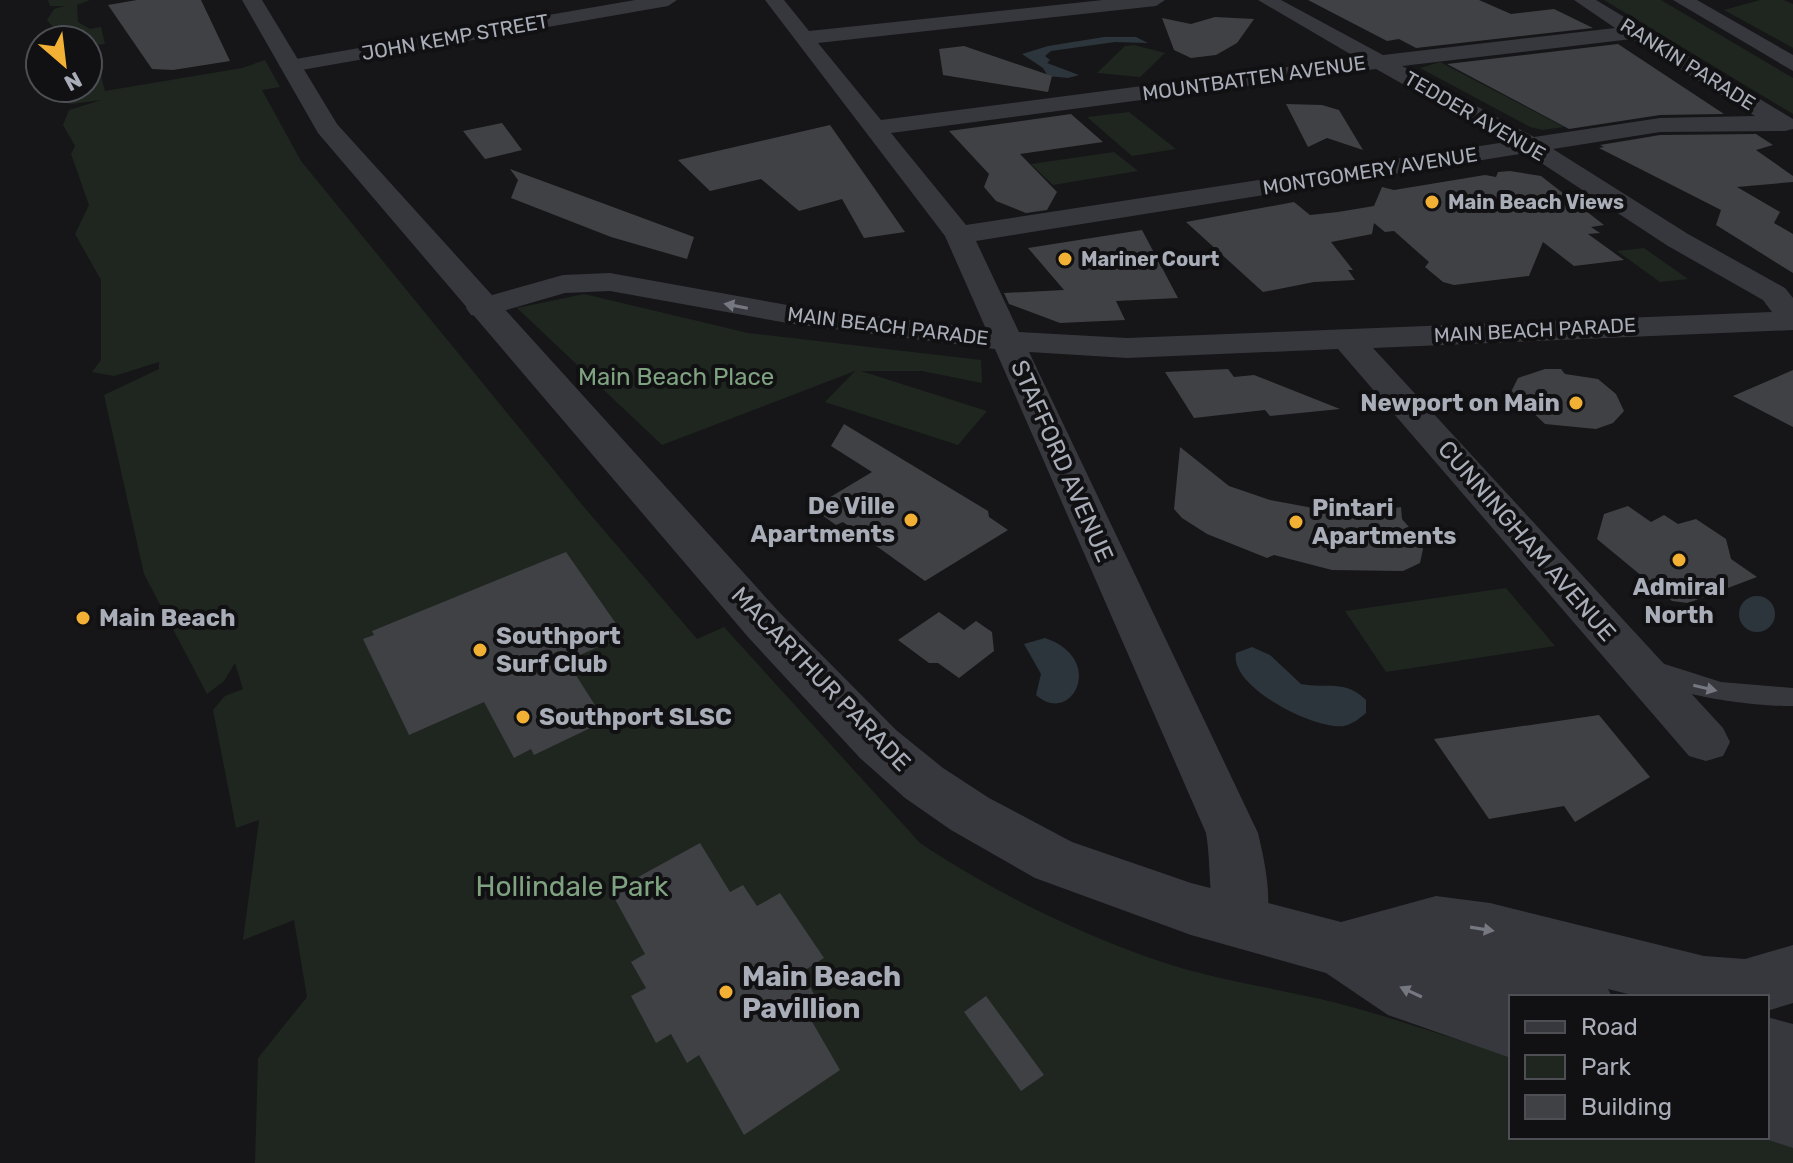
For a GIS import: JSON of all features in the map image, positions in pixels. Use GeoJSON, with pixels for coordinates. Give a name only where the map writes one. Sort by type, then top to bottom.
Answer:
{"type":"FeatureCollection","features":[{"type":"Feature","properties":{"kind":"street"},"geometry":{"type":"LineString","coordinates":[[252,0],[327,128],[387,193],[482,308]]}},
{"type":"Feature","properties":{"kind":"street","name":"JOHN KEMP STREET"},"geometry":{"type":"LineString","coordinates":[[290,66],[611,4],[668,0]]}},
{"type":"Feature","properties":{"kind":"street","name":"STAFFORD AVENUE"},"geometry":{"type":"LineString","coordinates":[[774,0],[959,235],[1232,833],[1238,863],[1241,923]]}},
{"type":"Feature","properties":{"kind":"street"},"geometry":{"type":"LineString","coordinates":[[805,38],[1156,0]]}},
{"type":"Feature","properties":{"kind":"street","name":"TEDDER AVENUE"},"geometry":{"type":"LineString","coordinates":[[1267,0],[1530,145],[1787,313]]}},
{"type":"Feature","properties":{"kind":"street","name":"RANKIN PARADE"},"geometry":{"type":"LineString","coordinates":[[1583,0],[1787,126]]}},
{"type":"Feature","properties":{"kind":"street"},"geometry":{"type":"LineString","coordinates":[[1683,0],[1793,64]]}},
{"type":"Feature","properties":{"kind":"street","name":"MOUNTBATTEN AVENUE"},"geometry":{"type":"LineString","coordinates":[[874,128],[1636,32]]}},
{"type":"Feature","properties":{"kind":"street","name":"MONTGOMERY AVENUE"},"geometry":{"type":"LineString","coordinates":[[959,235],[1660,125],[1787,126]]}},
{"type":"Feature","properties":{"kind":"street","name":"MAIN BEACH PARADE"},"geometry":{"type":"LineString","coordinates":[[482,308],[563,284],[610,282],[793,315],[1008,341],[1127,348],[1686,323],[1787,313]]}},
{"type":"Feature","properties":{"kind":"street","name":"MACARTHUR PARADE"},"geometry":{"type":"LineString","coordinates":[[482,308],[764,625],[878,744],[924,783],[970,814],[1055,861],[1241,923],[1360,945],[1572,995]]}},
{"type":"Feature","properties":{"kind":"street","name":"CUNNINGHAM AVENUE"},"geometry":{"type":"LineString","coordinates":[[1348,340],[1706,742]]}},
{"type":"Feature","properties":{"kind":"street"},"geometry":{"type":"LineString","coordinates":[[1360,945],[1436,923],[1490,930],[1704,985],[1745,988],[1793,974]]}},
{"type":"Feature","properties":{"kind":"street","name":"MACARTHUR PARADE"},"geometry":{"type":"LineString","coordinates":[[1360,945],[1410,994],[1509,1026]]}},
{"type":"Feature","properties":{"kind":"street"},"geometry":{"type":"LineString","coordinates":[[1769,1054],[1787,1101]]}},
{"type":"Feature","properties":{"kind":"lane"},"geometry":{"type":"LineString","coordinates":[[1632,660],[1688,685],[1744,697],[1793,697]]}},
{"type":"Feature","properties":{"kind":"green space"},"geometry":{"type":"Polygon","coordinates":[[[48,0],[90,0],[77,5],[78,22],[81,24],[50,24],[47,20],[54,9],[65,6],[50,6],[48,0]]]}},
{"type":"Feature","properties":{"kind":"green space"},"geometry":{"type":"Polygon","coordinates":[[[1604,0],[1661,0],[1793,78],[1793,114],[1604,0]]]}},
{"type":"Feature","properties":{"kind":"green space"},"geometry":{"type":"Polygon","coordinates":[[[1760,0],[1784,0],[1793,4],[1793,48],[1724,10],[1760,0]]]}},
{"type":"Feature","properties":{"kind":"green space"},"geometry":{"type":"Polygon","coordinates":[[[1134,45],[1165,53],[1140,77],[1097,73],[1125,46],[1134,45]]]}},
{"type":"Feature","properties":{"kind":"green space","name":"Hollindale Park"},"geometry":{"type":"Polygon","coordinates":[[[265,60],[280,87],[262,90],[301,161],[584,507],[697,639],[724,627],[920,843],[976,878],[1097,938],[1159,961],[1203,974],[1337,1003],[1509,1055],[1509,1139],[1769,1138],[1793,1144],[1793,1163],[255,1163],[258,1058],[307,997],[294,920],[243,940],[259,820],[236,828],[213,710],[225,696],[243,689],[235,663],[224,681],[207,694],[144,574],[104,395],[159,369],[159,362],[114,376],[92,372],[101,360],[101,280],[75,234],[89,205],[71,154],[75,146],[63,125],[69,110],[88,104],[104,104],[104,87],[105,91],[242,68],[265,60]]]}},
{"type":"Feature","properties":{"kind":"green space"},"geometry":{"type":"Polygon","coordinates":[[[1440,62],[1564,127],[1543,130],[1530,127],[1420,68],[1440,62]]]}},
{"type":"Feature","properties":{"kind":"green space"},"geometry":{"type":"Polygon","coordinates":[[[1129,112],[1176,149],[1132,156],[1087,117],[1129,112]]]}},
{"type":"Feature","properties":{"kind":"green space"},"geometry":{"type":"Polygon","coordinates":[[[1114,152],[1138,171],[1053,185],[1031,164],[1114,152]]]}},
{"type":"Feature","properties":{"kind":"green space"},"geometry":{"type":"Polygon","coordinates":[[[1644,248],[1688,279],[1660,282],[1617,251],[1644,248]]]}},
{"type":"Feature","properties":{"kind":"green space","name":"Main Beach Place"},"geometry":{"type":"Polygon","coordinates":[[[584,294],[748,333],[981,360],[982,383],[922,371],[861,371],[987,411],[958,445],[825,402],[855,371],[662,445],[517,308],[584,294]]]}},
{"type":"Feature","properties":{"kind":"green space"},"geometry":{"type":"Polygon","coordinates":[[[1506,588],[1555,646],[1386,672],[1345,611],[1506,588]]]}},
{"type":"Feature","properties":{"kind":"shaded area"},"geometry":{"type":"Polygon","coordinates":[[[1104,37],[1136,37],[1148,43],[1115,42],[1051,51],[1045,56],[1050,60],[1047,63],[1079,75],[1068,78],[1048,76],[1043,68],[1022,54],[1048,46],[1104,37]]]}},
{"type":"Feature","properties":{"kind":"shaded area"},"geometry":{"type":"Polygon","coordinates":[[[1757,596],[1770,601],[1775,614],[1770,627],[1757,632],[1744,627],[1739,614],[1744,601],[1757,596]]]}},
{"type":"Feature","properties":{"kind":"shaded area"},"geometry":{"type":"Polygon","coordinates":[[[1045,638],[1064,648],[1075,660],[1079,674],[1071,697],[1061,703],[1049,703],[1036,695],[1041,674],[1024,644],[1045,638]]]}},
{"type":"Feature","properties":{"kind":"shaded area"},"geometry":{"type":"Polygon","coordinates":[[[1252,647],[1270,655],[1301,684],[1343,687],[1358,693],[1366,700],[1366,713],[1347,725],[1331,725],[1295,714],[1276,704],[1259,692],[1237,666],[1236,653],[1252,647]]]}},
{"type":"Feature","properties":{"kind":"building"},"geometry":{"type":"Polygon","coordinates":[[[137,0],[201,0],[230,61],[173,70],[152,69],[108,5],[137,0]]]}},
{"type":"Feature","properties":{"kind":"building"},"geometry":{"type":"Polygon","coordinates":[[[1308,0],[1479,0],[1511,14],[1554,9],[1593,28],[1416,48],[1399,39],[1387,41],[1308,0]]]}},
{"type":"Feature","properties":{"kind":"building"},"geometry":{"type":"Polygon","coordinates":[[[1215,17],[1254,19],[1237,43],[1216,55],[1191,58],[1174,50],[1162,18],[1191,24],[1215,17]]]}},
{"type":"Feature","properties":{"kind":"building"},"geometry":{"type":"Polygon","coordinates":[[[1618,44],[1724,114],[1660,115],[1569,129],[1447,64],[1618,44]]]}},
{"type":"Feature","properties":{"kind":"building"},"geometry":{"type":"Polygon","coordinates":[[[964,46],[1052,76],[1048,92],[943,75],[939,49],[964,46]]]}},
{"type":"Feature","properties":{"kind":"building"},"geometry":{"type":"Polygon","coordinates":[[[1286,104],[1322,105],[1339,110],[1363,150],[1327,138],[1308,147],[1286,104]]]}},
{"type":"Feature","properties":{"kind":"building"},"geometry":{"type":"Polygon","coordinates":[[[1071,114],[1103,142],[1020,154],[1057,192],[1047,210],[1026,213],[996,201],[984,187],[989,174],[949,131],[1071,114]]]}},
{"type":"Feature","properties":{"kind":"building"},"geometry":{"type":"Polygon","coordinates":[[[502,123],[522,150],[485,159],[463,131],[502,123]]]}},
{"type":"Feature","properties":{"kind":"building"},"geometry":{"type":"Polygon","coordinates":[[[830,125],[905,232],[864,238],[842,199],[799,211],[761,179],[710,191],[678,160],[830,125]]]}},
{"type":"Feature","properties":{"kind":"building"},"geometry":{"type":"Polygon","coordinates":[[[1756,134],[1773,145],[1756,150],[1793,176],[1793,182],[1737,187],[1780,212],[1774,223],[1793,234],[1793,273],[1716,225],[1721,210],[1599,148],[1604,147],[1600,145],[1660,135],[1756,134]]]}},
{"type":"Feature","properties":{"kind":"building"},"geometry":{"type":"Polygon","coordinates":[[[510,169],[694,237],[687,259],[611,237],[511,198],[518,180],[510,169]]]}},
{"type":"Feature","properties":{"kind":"building"},"geometry":{"type":"Polygon","coordinates":[[[1498,172],[1541,176],[1604,225],[1591,227],[1600,233],[1588,234],[1624,260],[1574,266],[1543,242],[1529,276],[1454,285],[1443,282],[1425,267],[1429,262],[1394,231],[1385,232],[1374,223],[1372,234],[1331,242],[1353,270],[1348,270],[1355,280],[1314,282],[1263,292],[1186,222],[1294,202],[1310,215],[1338,212],[1374,206],[1382,187],[1394,190],[1485,175],[1496,177],[1498,172]]]}},
{"type":"Feature","properties":{"kind":"building"},"geometry":{"type":"Polygon","coordinates":[[[1142,230],[1178,298],[1116,301],[1125,320],[1060,323],[1009,304],[1004,293],[1064,290],[1028,248],[1142,230]]]}},
{"type":"Feature","properties":{"kind":"building"},"geometry":{"type":"Polygon","coordinates":[[[1228,369],[1234,377],[1254,375],[1340,409],[1270,416],[1265,410],[1194,418],[1165,372],[1228,369]]]}},
{"type":"Feature","properties":{"kind":"building","name":"Newport on Main"},"geometry":{"type":"Polygon","coordinates":[[[1545,369],[1561,369],[1565,374],[1598,379],[1616,394],[1624,411],[1613,423],[1596,429],[1545,424],[1526,406],[1514,405],[1511,392],[1518,378],[1545,369]]]}},
{"type":"Feature","properties":{"kind":"building"},"geometry":{"type":"Polygon","coordinates":[[[1793,370],[1793,427],[1733,396],[1793,370]]]}},
{"type":"Feature","properties":{"kind":"building","name":"De Ville Apartments"},"geometry":{"type":"Polygon","coordinates":[[[844,424],[988,511],[989,517],[1008,530],[925,581],[843,522],[836,525],[812,508],[872,472],[831,446],[844,424]]]}},
{"type":"Feature","properties":{"kind":"building","name":"Pintari Apartments"},"geometry":{"type":"Polygon","coordinates":[[[1180,447],[1229,486],[1270,500],[1351,515],[1401,507],[1402,519],[1420,540],[1423,549],[1420,563],[1403,571],[1332,570],[1274,555],[1267,558],[1207,534],[1174,509],[1180,447]]]}},
{"type":"Feature","properties":{"kind":"building","name":"Admiral North"},"geometry":{"type":"Polygon","coordinates":[[[1628,506],[1651,522],[1664,515],[1678,524],[1696,519],[1726,539],[1731,559],[1757,577],[1688,603],[1672,601],[1597,539],[1604,514],[1628,506]]]}},
{"type":"Feature","properties":{"kind":"building","name":"Southport Surf Club"},"geometry":{"type":"Polygon","coordinates":[[[566,552],[624,635],[567,661],[605,721],[534,755],[531,749],[514,758],[484,702],[409,735],[363,639],[374,635],[372,631],[566,552]]]}},
{"type":"Feature","properties":{"kind":"building"},"geometry":{"type":"Polygon","coordinates":[[[939,612],[964,630],[976,621],[992,632],[994,651],[959,678],[938,663],[929,663],[898,640],[939,612]]]}},
{"type":"Feature","properties":{"kind":"building"},"geometry":{"type":"Polygon","coordinates":[[[1599,715],[1650,777],[1575,822],[1564,806],[1489,819],[1434,739],[1599,715]]]}},
{"type":"Feature","properties":{"kind":"building","name":"Main Beach Pavillion"},"geometry":{"type":"Polygon","coordinates":[[[700,843],[730,892],[743,885],[757,906],[780,893],[824,958],[802,972],[816,998],[803,1006],[840,1070],[744,1135],[699,1055],[687,1063],[671,1034],[656,1043],[631,996],[646,988],[631,962],[645,954],[611,892],[700,843]]]}},
{"type":"Feature","properties":{"kind":"building"},"geometry":{"type":"Polygon","coordinates":[[[986,996],[1044,1075],[1021,1091],[964,1012],[986,996]]]}},
{"type":"Feature","properties":{"kind":"place","name":"Main Beach Views"},"geometry":{"type":"Point","coordinates":[1432,202]}},
{"type":"Feature","properties":{"kind":"place","name":"Mariner Court"},"geometry":{"type":"Point","coordinates":[1065,259]}},
{"type":"Feature","properties":{"kind":"place","name":"Newport on Main"},"geometry":{"type":"Point","coordinates":[1576,403]}},
{"type":"Feature","properties":{"kind":"place","name":"De Ville Apartments"},"geometry":{"type":"Point","coordinates":[911,520]}},
{"type":"Feature","properties":{"kind":"place","name":"Pintari Apartments"},"geometry":{"type":"Point","coordinates":[1296,522]}},
{"type":"Feature","properties":{"kind":"place","name":"Admiral North"},"geometry":{"type":"Point","coordinates":[1679,560]}},
{"type":"Feature","properties":{"kind":"place","name":"Main Beach"},"geometry":{"type":"Point","coordinates":[83,618]}},
{"type":"Feature","properties":{"kind":"place","name":"Southport Surf Club"},"geometry":{"type":"Point","coordinates":[480,650]}},
{"type":"Feature","properties":{"kind":"place","name":"Southport SLSC"},"geometry":{"type":"Point","coordinates":[523,717]}},
{"type":"Feature","properties":{"kind":"place","name":"Main Beach Pavillion"},"geometry":{"type":"Point","coordinates":[726,992]}}]}
